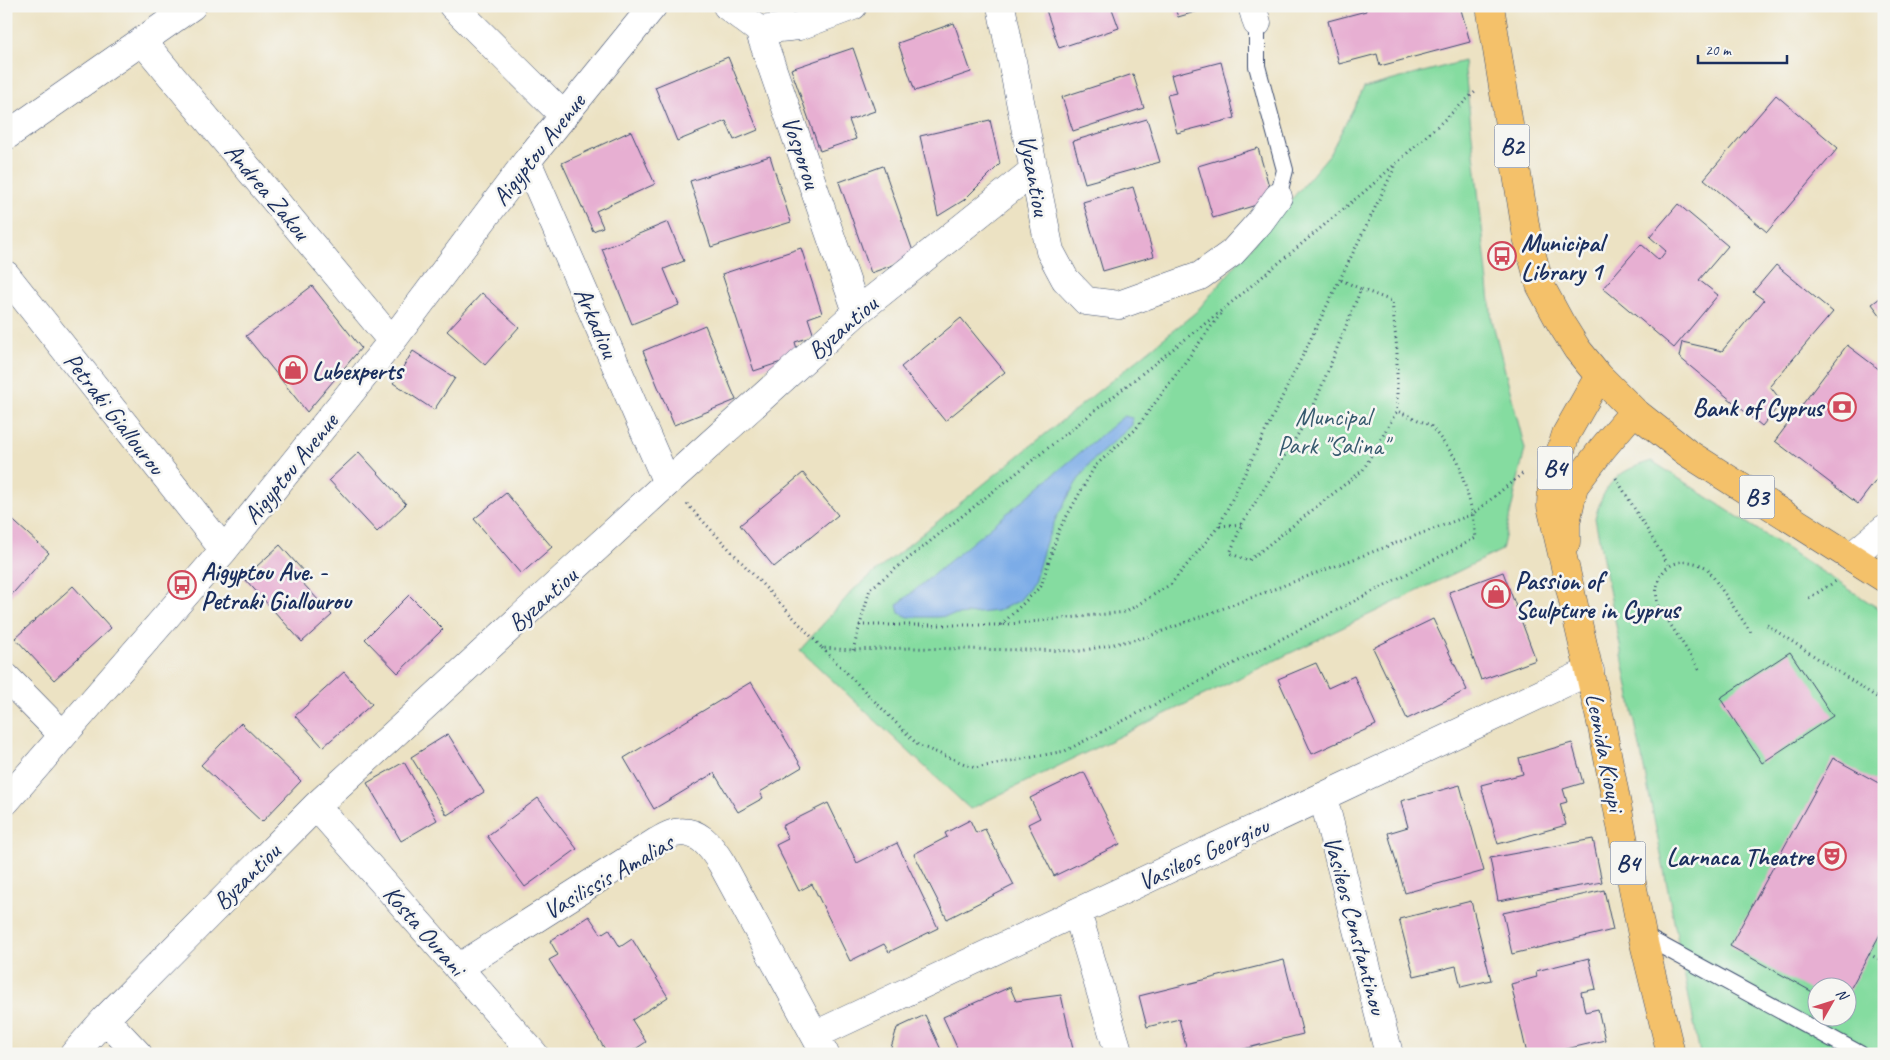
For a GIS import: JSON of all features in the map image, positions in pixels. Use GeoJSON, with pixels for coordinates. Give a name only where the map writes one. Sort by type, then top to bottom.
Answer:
{"type":"FeatureCollection","features":[{"type":"Feature","properties":{"kind":"main road","name":"B2"},"geometry":{"type":"LineString","coordinates":[[1490,6],[1527,238],[1540,285],[1577,349],[1599,376],[1634,410]]}},
{"type":"Feature","properties":{"kind":"main road","name":"Leonida Kioupi"},"geometry":{"type":"LineString","coordinates":[[1599,376],[1566,434],[1552,479],[1551,506],[1590,671],[1642,934],[1671,1054]]}},
{"type":"Feature","properties":{"kind":"main road","name":"Leonida Kioupi"},"geometry":{"type":"LineString","coordinates":[[1566,568],[1566,523],[1574,486],[1634,410]]}},
{"type":"Feature","properties":{"kind":"main road","name":"B3"},"geometry":{"type":"LineString","coordinates":[[1634,410],[1686,452],[1844,569],[1884,578]]}},
{"type":"Feature","properties":{"kind":"street"},"geometry":{"type":"LineString","coordinates":[[6,136],[192,6]]}},
{"type":"Feature","properties":{"kind":"street"},"geometry":{"type":"LineString","coordinates":[[453,6],[563,115]]}},
{"type":"Feature","properties":{"kind":"street","name":"Aigyptou Avenue"},"geometry":{"type":"LineString","coordinates":[[6,801],[224,550],[392,341],[527,161],[652,6]]}},
{"type":"Feature","properties":{"kind":"street"},"geometry":{"type":"LineString","coordinates":[[727,6],[759,30],[799,26],[854,6]]}},
{"type":"Feature","properties":{"kind":"street","name":"Vyzantiou"},"geometry":{"type":"LineString","coordinates":[[1001,6],[1050,251],[1065,279],[1086,301],[1119,305],[1200,276],[1232,253],[1278,197]]}},
{"type":"Feature","properties":{"kind":"street","name":"Vosporou"},"geometry":{"type":"LineString","coordinates":[[759,30],[857,312]]}},
{"type":"Feature","properties":{"kind":"street","name":"Andrea Zakou"},"geometry":{"type":"LineString","coordinates":[[143,42],[392,341]]}},
{"type":"Feature","properties":{"kind":"street","name":"Arkadiou"},"geometry":{"type":"LineString","coordinates":[[527,161],[667,483]]}},
{"type":"Feature","properties":{"kind":"street","name":"Byzantiou"},"geometry":{"type":"LineString","coordinates":[[74,1054],[105,1019],[316,806],[667,483],[857,312],[1034,170]]}},
{"type":"Feature","properties":{"kind":"street","name":"Petraki Giallourou"},"geometry":{"type":"LineString","coordinates":[[6,275],[224,550]]}},
{"type":"Feature","properties":{"kind":"street"},"geometry":{"type":"LineString","coordinates":[[1844,569],[1884,529]]}},
{"type":"Feature","properties":{"kind":"street","name":"Vasileos Georgiou"},"geometry":{"type":"LineString","coordinates":[[820,1045],[1077,912],[1590,671]]}},
{"type":"Feature","properties":{"kind":"street"},"geometry":{"type":"LineString","coordinates":[[6,677],[63,734]]}},
{"type":"Feature","properties":{"kind":"street","name":"Vasileos Constantinou"},"geometry":{"type":"LineString","coordinates":[[1323,797],[1389,1054]]}},
{"type":"Feature","properties":{"kind":"street","name":"Kosta Ourani"},"geometry":{"type":"LineString","coordinates":[[316,806],[534,1054]]}},
{"type":"Feature","properties":{"kind":"street","name":"Vasilissis Amalias"},"geometry":{"type":"LineString","coordinates":[[458,968],[656,842],[674,833],[694,834],[710,845],[722,864],[820,1045]]}},
{"type":"Feature","properties":{"kind":"street"},"geometry":{"type":"LineString","coordinates":[[1077,912],[1119,1054]]}},
{"type":"Feature","properties":{"kind":"street"},"geometry":{"type":"LineString","coordinates":[[105,1019],[138,1054]]}},
{"type":"Feature","properties":{"kind":"lane"},"geometry":{"type":"LineString","coordinates":[[1255,14],[1257,66],[1285,170],[1278,197]]}},
{"type":"Feature","properties":{"kind":"lane"},"geometry":{"type":"LineString","coordinates":[[1642,934],[1860,1054]]}},
{"type":"Feature","properties":{"kind":"path"},"geometry":{"type":"LineString","coordinates":[[853,650],[870,589],[1226,307],[1397,162],[1478,89]]}},
{"type":"Feature","properties":{"kind":"path"},"geometry":{"type":"LineString","coordinates":[[860,625],[1000,625],[1126,612],[1171,584],[1219,526],[1341,280],[1397,162]]}},
{"type":"Feature","properties":{"kind":"path"},"geometry":{"type":"LineString","coordinates":[[1341,280],[1392,301],[1398,350],[1397,411],[1363,470],[1248,561],[1230,553],[1242,524],[1310,415],[1361,289]]}},
{"type":"Feature","properties":{"kind":"path"},"geometry":{"type":"LineString","coordinates":[[1000,625],[1041,586],[1059,530],[1095,466],[1135,430],[1226,307]]}},
{"type":"Feature","properties":{"kind":"path"},"geometry":{"type":"LineString","coordinates":[[667,483],[822,648],[918,745],[975,768],[1065,751],[1476,538],[1473,514],[1458,461],[1430,425],[1397,411]]}},
{"type":"Feature","properties":{"kind":"path"},"geometry":{"type":"LineString","coordinates":[[822,648],[853,650],[910,648],[1080,651],[1147,637],[1473,514],[1524,472]]}},
{"type":"Feature","properties":{"kind":"path"},"geometry":{"type":"LineString","coordinates":[[1613,473],[1669,566]]}},
{"type":"Feature","properties":{"kind":"path"},"geometry":{"type":"LineString","coordinates":[[1219,526],[1242,524]]}},
{"type":"Feature","properties":{"kind":"path"},"geometry":{"type":"LineString","coordinates":[[1698,669],[1658,605],[1656,584],[1661,574],[1669,566],[1678,562],[1688,561],[1698,563],[1707,568],[1752,634]]}},
{"type":"Feature","properties":{"kind":"path"},"geometry":{"type":"LineString","coordinates":[[1809,598],[1844,569]]}},
{"type":"Feature","properties":{"kind":"path"},"geometry":{"type":"LineString","coordinates":[[1767,625],[1884,702]]}},
{"type":"Feature","properties":{"kind":"path"},"geometry":{"type":"LineString","coordinates":[[1869,954],[1884,962]]}},
{"type":"Feature","properties":{"kind":"green space","name":"Muncipal Park \"Salina\""},"geometry":{"type":"Polygon","coordinates":[[[1464,61],[1492,320],[1525,449],[1502,550],[970,809],[800,650],[853,590],[1196,312],[1329,155],[1364,88],[1464,61]]]}},
{"type":"Feature","properties":{"kind":"green space"},"geometry":{"type":"Polygon","coordinates":[[[1652,461],[1884,612],[1884,1054],[1700,1054],[1595,518],[1603,495],[1608,487],[1621,474],[1652,461]]]}},
{"type":"Feature","properties":{"kind":"water"},"geometry":{"type":"Polygon","coordinates":[[[1124,416],[1132,418],[1132,425],[1090,463],[1076,483],[1056,518],[1045,545],[1034,583],[1019,601],[997,611],[937,617],[909,617],[899,613],[897,605],[1124,416]]]}},
{"type":"Feature","properties":{"kind":"building"},"geometry":{"type":"Polygon","coordinates":[[[1057,6],[1111,6],[1119,28],[1059,48],[1046,10],[1057,6]]]}},
{"type":"Feature","properties":{"kind":"building"},"geometry":{"type":"Polygon","coordinates":[[[1174,6],[1212,6],[1212,7],[1178,17],[1174,6]]]}},
{"type":"Feature","properties":{"kind":"building"},"geometry":{"type":"Polygon","coordinates":[[[1365,6],[1460,6],[1470,42],[1380,66],[1377,54],[1339,64],[1328,21],[1366,11],[1365,6]]]}},
{"type":"Feature","properties":{"kind":"building"},"geometry":{"type":"Polygon","coordinates":[[[954,23],[971,72],[915,91],[898,43],[954,23]]]}},
{"type":"Feature","properties":{"kind":"building"},"geometry":{"type":"Polygon","coordinates":[[[853,48],[875,111],[849,120],[856,139],[820,151],[791,69],[853,48]]]}},
{"type":"Feature","properties":{"kind":"building"},"geometry":{"type":"Polygon","coordinates":[[[728,57],[758,130],[734,140],[726,121],[677,141],[655,87],[728,57]]]}},
{"type":"Feature","properties":{"kind":"building"},"geometry":{"type":"Polygon","coordinates":[[[1221,62],[1235,118],[1177,133],[1167,95],[1176,93],[1171,75],[1221,62]]]}},
{"type":"Feature","properties":{"kind":"building"},"geometry":{"type":"Polygon","coordinates":[[[1133,74],[1144,108],[1073,131],[1062,97],[1133,74]]]}},
{"type":"Feature","properties":{"kind":"building"},"geometry":{"type":"Polygon","coordinates":[[[1776,95],[1838,148],[1767,232],[1704,179],[1776,95]]]}},
{"type":"Feature","properties":{"kind":"building"},"geometry":{"type":"Polygon","coordinates":[[[1147,119],[1160,162],[1085,183],[1073,141],[1147,119]]]}},
{"type":"Feature","properties":{"kind":"building"},"geometry":{"type":"Polygon","coordinates":[[[990,120],[1000,164],[964,200],[938,216],[920,136],[990,120]]]}},
{"type":"Feature","properties":{"kind":"building"},"geometry":{"type":"Polygon","coordinates":[[[631,131],[655,184],[596,211],[603,227],[593,231],[562,163],[631,131]]]}},
{"type":"Feature","properties":{"kind":"building"},"geometry":{"type":"Polygon","coordinates":[[[1258,148],[1273,200],[1213,218],[1198,166],[1258,148]]]}},
{"type":"Feature","properties":{"kind":"building"},"geometry":{"type":"Polygon","coordinates":[[[770,156],[791,222],[711,247],[690,181],[770,156]]]}},
{"type":"Feature","properties":{"kind":"building"},"geometry":{"type":"Polygon","coordinates":[[[883,166],[915,257],[871,273],[839,182],[883,166]]]}},
{"type":"Feature","properties":{"kind":"building"},"geometry":{"type":"Polygon","coordinates":[[[1133,187],[1154,256],[1103,271],[1083,202],[1133,187]]]}},
{"type":"Feature","properties":{"kind":"building"},"geometry":{"type":"Polygon","coordinates":[[[1678,204],[1728,246],[1699,280],[1718,295],[1674,348],[1603,288],[1641,244],[1659,260],[1666,251],[1650,237],[1678,204]]]}},
{"type":"Feature","properties":{"kind":"building"},"geometry":{"type":"Polygon","coordinates":[[[668,222],[684,261],[664,269],[679,305],[632,324],[602,249],[668,222]]]}},
{"type":"Feature","properties":{"kind":"building"},"geometry":{"type":"Polygon","coordinates":[[[801,248],[822,313],[808,318],[814,336],[795,342],[799,356],[754,371],[722,274],[801,248]]]}},
{"type":"Feature","properties":{"kind":"building"},"geometry":{"type":"Polygon","coordinates":[[[1776,265],[1833,312],[1770,386],[1782,402],[1762,426],[1679,357],[1682,342],[1722,351],[1764,300],[1753,292],[1776,265]]]}},
{"type":"Feature","properties":{"kind":"building"},"geometry":{"type":"Polygon","coordinates":[[[312,286],[361,348],[307,412],[246,336],[312,286]]]}},
{"type":"Feature","properties":{"kind":"building"},"geometry":{"type":"Polygon","coordinates":[[[482,293],[519,327],[485,365],[447,331],[482,293]]]}},
{"type":"Feature","properties":{"kind":"building"},"geometry":{"type":"Polygon","coordinates":[[[1884,295],[1884,320],[1872,304],[1884,295]]]}},
{"type":"Feature","properties":{"kind":"building"},"geometry":{"type":"Polygon","coordinates":[[[961,318],[1005,372],[945,421],[901,367],[961,318]]]}},
{"type":"Feature","properties":{"kind":"building"},"geometry":{"type":"Polygon","coordinates":[[[705,325],[736,400],[674,425],[643,351],[705,325]]]}},
{"type":"Feature","properties":{"kind":"building","name":"Bank of Cyprus"},"geometry":{"type":"Polygon","coordinates":[[[1847,345],[1884,373],[1884,470],[1858,504],[1775,441],[1847,345]]]}},
{"type":"Feature","properties":{"kind":"building"},"geometry":{"type":"Polygon","coordinates":[[[413,351],[455,378],[434,410],[393,383],[413,351]]]}},
{"type":"Feature","properties":{"kind":"building"},"geometry":{"type":"Polygon","coordinates":[[[359,452],[406,504],[377,532],[329,480],[359,452]]]}},
{"type":"Feature","properties":{"kind":"building"},"geometry":{"type":"Polygon","coordinates":[[[803,473],[838,515],[774,567],[740,525],[803,473]]]}},
{"type":"Feature","properties":{"kind":"building"},"geometry":{"type":"Polygon","coordinates":[[[506,493],[552,547],[521,574],[474,519],[506,493]]]}},
{"type":"Feature","properties":{"kind":"building"},"geometry":{"type":"Polygon","coordinates":[[[6,514],[49,553],[6,601],[6,514]]]}},
{"type":"Feature","properties":{"kind":"building"},"geometry":{"type":"Polygon","coordinates":[[[280,545],[304,572],[298,578],[332,615],[302,642],[244,578],[280,545]]]}},
{"type":"Feature","properties":{"kind":"building"},"geometry":{"type":"Polygon","coordinates":[[[1503,572],[1536,660],[1481,680],[1449,592],[1503,572]]]}},
{"type":"Feature","properties":{"kind":"building"},"geometry":{"type":"Polygon","coordinates":[[[73,586],[111,628],[54,680],[15,638],[73,586]]]}},
{"type":"Feature","properties":{"kind":"building"},"geometry":{"type":"Polygon","coordinates":[[[409,595],[443,629],[398,673],[365,639],[409,595]]]}},
{"type":"Feature","properties":{"kind":"building"},"geometry":{"type":"Polygon","coordinates":[[[1433,619],[1467,690],[1407,719],[1373,648],[1433,619]]]}},
{"type":"Feature","properties":{"kind":"building"},"geometry":{"type":"Polygon","coordinates":[[[1790,652],[1833,716],[1762,763],[1720,698],[1790,652]]]}},
{"type":"Feature","properties":{"kind":"building"},"geometry":{"type":"Polygon","coordinates":[[[1316,663],[1328,688],[1354,676],[1376,725],[1312,754],[1278,679],[1316,663]]]}},
{"type":"Feature","properties":{"kind":"building"},"geometry":{"type":"Polygon","coordinates":[[[344,672],[372,704],[323,747],[295,716],[344,672]]]}},
{"type":"Feature","properties":{"kind":"building"},"geometry":{"type":"Polygon","coordinates":[[[751,682],[802,767],[760,792],[763,798],[738,812],[714,773],[654,809],[624,758],[751,682]]]}},
{"type":"Feature","properties":{"kind":"building"},"geometry":{"type":"Polygon","coordinates":[[[241,723],[301,781],[262,822],[201,765],[241,723]]]}},
{"type":"Feature","properties":{"kind":"building"},"geometry":{"type":"Polygon","coordinates":[[[448,734],[484,792],[447,815],[411,757],[448,734]]]}},
{"type":"Feature","properties":{"kind":"building"},"geometry":{"type":"Polygon","coordinates":[[[1572,743],[1583,783],[1563,789],[1567,802],[1560,804],[1566,825],[1498,844],[1481,785],[1523,774],[1519,758],[1572,743]]]}},
{"type":"Feature","properties":{"kind":"building","name":"Larnaca Theatre"},"geometry":{"type":"Polygon","coordinates":[[[1833,758],[1884,786],[1884,927],[1856,978],[1808,978],[1808,989],[1730,946],[1833,758]]]}},
{"type":"Feature","properties":{"kind":"building"},"geometry":{"type":"Polygon","coordinates":[[[404,762],[437,820],[401,841],[367,783],[404,762]]]}},
{"type":"Feature","properties":{"kind":"building"},"geometry":{"type":"Polygon","coordinates":[[[1084,772],[1120,844],[1054,876],[1028,824],[1040,818],[1030,798],[1084,772]]]}},
{"type":"Feature","properties":{"kind":"building"},"geometry":{"type":"Polygon","coordinates":[[[1460,785],[1484,871],[1405,893],[1388,833],[1408,827],[1401,801],[1460,785]]]}},
{"type":"Feature","properties":{"kind":"building"},"geometry":{"type":"Polygon","coordinates":[[[538,798],[577,849],[525,887],[487,836],[538,798]]]}},
{"type":"Feature","properties":{"kind":"building"},"geometry":{"type":"Polygon","coordinates":[[[828,803],[857,863],[897,843],[938,928],[889,952],[884,944],[850,961],[812,884],[799,891],[776,845],[788,839],[782,826],[828,803]]]}},
{"type":"Feature","properties":{"kind":"building"},"geometry":{"type":"Polygon","coordinates":[[[970,820],[976,833],[985,829],[1014,885],[947,919],[914,854],[947,837],[945,833],[970,820]]]}},
{"type":"Feature","properties":{"kind":"building"},"geometry":{"type":"Polygon","coordinates":[[[1593,839],[1602,882],[1498,901],[1490,858],[1593,839]]]}},
{"type":"Feature","properties":{"kind":"building"},"geometry":{"type":"Polygon","coordinates":[[[1604,890],[1613,930],[1512,954],[1503,913],[1604,890]]]}},
{"type":"Feature","properties":{"kind":"building"},"geometry":{"type":"Polygon","coordinates":[[[1471,901],[1491,980],[1461,987],[1456,966],[1414,976],[1399,919],[1471,901]]]}},
{"type":"Feature","properties":{"kind":"building"},"geometry":{"type":"Polygon","coordinates":[[[589,916],[601,934],[609,929],[620,947],[632,939],[668,997],[632,1020],[646,1042],[628,1054],[608,1054],[549,960],[558,955],[550,941],[589,916]]]}},
{"type":"Feature","properties":{"kind":"building"},"geometry":{"type":"Polygon","coordinates":[[[1589,958],[1596,989],[1581,992],[1585,1012],[1598,1009],[1605,1040],[1545,1054],[1527,1054],[1511,984],[1537,977],[1536,971],[1589,958]]]}},
{"type":"Feature","properties":{"kind":"building"},"geometry":{"type":"Polygon","coordinates":[[[1284,960],[1303,1034],[1224,1054],[1188,1054],[1179,1019],[1147,1027],[1139,996],[1284,960]]]}},
{"type":"Feature","properties":{"kind":"building"},"geometry":{"type":"Polygon","coordinates":[[[1010,987],[1016,1001],[1061,995],[1074,1054],[960,1054],[943,1017],[1010,987]]]}},
{"type":"Feature","properties":{"kind":"building"},"geometry":{"type":"Polygon","coordinates":[[[925,1015],[943,1054],[889,1054],[897,1028],[925,1015]]]}},
{"type":"Feature","properties":{"kind":"place","name":"Municipal Library 1"},"geometry":{"type":"Point","coordinates":[1502,256]}},
{"type":"Feature","properties":{"kind":"place","name":"Lubexperts"},"geometry":{"type":"Point","coordinates":[293,370]}},
{"type":"Feature","properties":{"kind":"place","name":"Bank of Cyprus"},"geometry":{"type":"Point","coordinates":[1842,407]}},
{"type":"Feature","properties":{"kind":"place","name":"Aigyptou Ave. - Petraki Giallourou"},"geometry":{"type":"Point","coordinates":[182,585]}},
{"type":"Feature","properties":{"kind":"place","name":"Passion of Sculpture in Cyprus"},"geometry":{"type":"Point","coordinates":[1496,594]}},
{"type":"Feature","properties":{"kind":"place","name":"Larnaca Theatre"},"geometry":{"type":"Point","coordinates":[1832,856]}}]}
